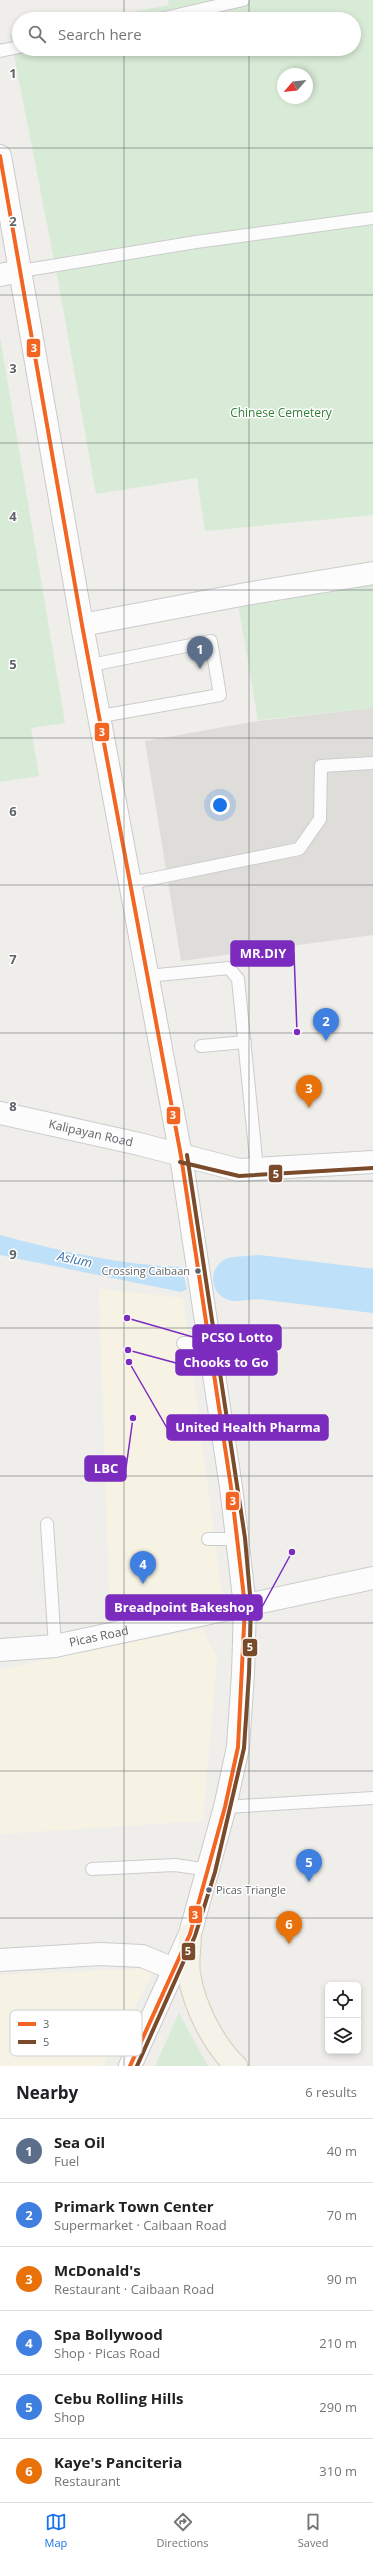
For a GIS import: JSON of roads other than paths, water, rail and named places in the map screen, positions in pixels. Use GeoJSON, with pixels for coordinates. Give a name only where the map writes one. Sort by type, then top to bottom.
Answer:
{"type":"FeatureCollection","features":[{"type":"Feature","properties":{"kind":"main road"},"geometry":{"type":"LineString","coordinates":[[0,156],[10,273],[101,716],[182,1156],[239,1540],[244,1606],[243,1674],[238,1747],[225,1807],[209,1870],[190,1934],[174,1973],[142,2041]]}},
{"type":"Feature","properties":{"kind":"main road"},"geometry":{"type":"LineString","coordinates":[[82,625],[246,594],[373,573]]}},
{"type":"Feature","properties":{"kind":"main road","name":"Kalipayan Road"},"geometry":{"type":"LineString","coordinates":[[0,1113],[239,1170],[373,1162]]}},
{"type":"Feature","properties":{"kind":"main road","name":"Picas Road"},"geometry":{"type":"LineString","coordinates":[[0,1650],[55,1646],[373,1578]]}},
{"type":"Feature","properties":{"kind":"main road"},"geometry":{"type":"LineString","coordinates":[[190,1934],[189,1974],[203,2016],[221,2053],[236,2066]]}},
{"type":"Feature","properties":{"kind":"main road"},"geometry":{"type":"LineString","coordinates":[[0,1960],[100,1954],[142,1956],[164,1965],[174,1973]]}},
{"type":"Feature","properties":{"kind":"main road"},"geometry":{"type":"LineString","coordinates":[[130,2066],[135,2056]]}},
{"type":"Feature","properties":{"kind":"lane"},"geometry":{"type":"LineString","coordinates":[[191,12],[243,0]]}},
{"type":"Feature","properties":{"kind":"lane"},"geometry":{"type":"LineString","coordinates":[[0,51],[12,48]]}},
{"type":"Feature","properties":{"kind":"lane"},"geometry":{"type":"LineString","coordinates":[[10,273],[196,242],[373,218]]}},
{"type":"Feature","properties":{"kind":"lane"},"geometry":{"type":"LineString","coordinates":[[91,665],[211,641],[220,695],[101,716]]}},
{"type":"Feature","properties":{"kind":"lane"},"geometry":{"type":"LineString","coordinates":[[131,884],[299,849],[320,819],[321,766],[373,763]]}},
{"type":"Feature","properties":{"kind":"lane"},"geometry":{"type":"LineString","coordinates":[[148,976],[229,968],[238,979],[257,1169]]}},
{"type":"Feature","properties":{"kind":"lane"},"geometry":{"type":"LineString","coordinates":[[201,1046],[245,1042]]}},
{"type":"Feature","properties":{"kind":"lane"},"geometry":{"type":"LineString","coordinates":[[183,1343],[210,1343]]}},
{"type":"Feature","properties":{"kind":"lane"},"geometry":{"type":"LineString","coordinates":[[47,1524],[55,1646]]}},
{"type":"Feature","properties":{"kind":"lane"},"geometry":{"type":"LineString","coordinates":[[208,1540],[239,1540]]}},
{"type":"Feature","properties":{"kind":"lane"},"geometry":{"type":"LineString","coordinates":[[225,1807],[373,1798]]}},
{"type":"Feature","properties":{"kind":"lane"},"geometry":{"type":"LineString","coordinates":[[92,1869],[175,1865],[209,1870]]}},
{"type":"Feature","properties":{"kind":"water"},"geometry":{"type":"Polygon","coordinates":[[[0,1235],[90,1256],[159,1266],[182,1267],[187,1289],[181,1292],[0,1255],[0,1235]]]}},
{"type":"Feature","properties":{"kind":"waterway","name":"Aslum"},"geometry":{"type":"LineString","coordinates":[[235,1279],[259,1277],[373,1291]]}},
{"type":"Feature","properties":{"kind":"place","name":"Sea Oil"},"geometry":{"type":"Point","coordinates":[200,669]}},
{"type":"Feature","properties":{"kind":"place","name":"MR.DIY"},"geometry":{"type":"Point","coordinates":[297,1032]}},
{"type":"Feature","properties":{"kind":"place","name":"Primark Town Center"},"geometry":{"type":"Point","coordinates":[326,1041]}},
{"type":"Feature","properties":{"kind":"place","name":"McDonald's"},"geometry":{"type":"Point","coordinates":[309,1108]}},
{"type":"Feature","properties":{"kind":"place","name":"Crossing Caibaan"},"geometry":{"type":"Point","coordinates":[198,1271]}},
{"type":"Feature","properties":{"kind":"place","name":"PCSO Lotto"},"geometry":{"type":"Point","coordinates":[127,1318]}},
{"type":"Feature","properties":{"kind":"place","name":"Chooks to Go"},"geometry":{"type":"Point","coordinates":[128,1350]}},
{"type":"Feature","properties":{"kind":"place","name":"United Health Pharma"},"geometry":{"type":"Point","coordinates":[129,1362]}},
{"type":"Feature","properties":{"kind":"place","name":"LBC"},"geometry":{"type":"Point","coordinates":[133,1418]}},
{"type":"Feature","properties":{"kind":"place","name":"Breadpoint Bakeshop"},"geometry":{"type":"Point","coordinates":[292,1552]}},
{"type":"Feature","properties":{"kind":"place","name":"Spa Bollywood"},"geometry":{"type":"Point","coordinates":[143,1584]}},
{"type":"Feature","properties":{"kind":"place","name":"Cebu Rolling Hills"},"geometry":{"type":"Point","coordinates":[309,1882]}},
{"type":"Feature","properties":{"kind":"place","name":"Picas Triangle"},"geometry":{"type":"Point","coordinates":[209,1890]}},
{"type":"Feature","properties":{"kind":"place","name":"Kaye's Panciteria"},"geometry":{"type":"Point","coordinates":[289,1944]}},
{"type":"Feature","properties":{"kind":"park label","name":"Chinese Cemetery"},"geometry":{"type":"Point","coordinates":[281,413]}}]}
